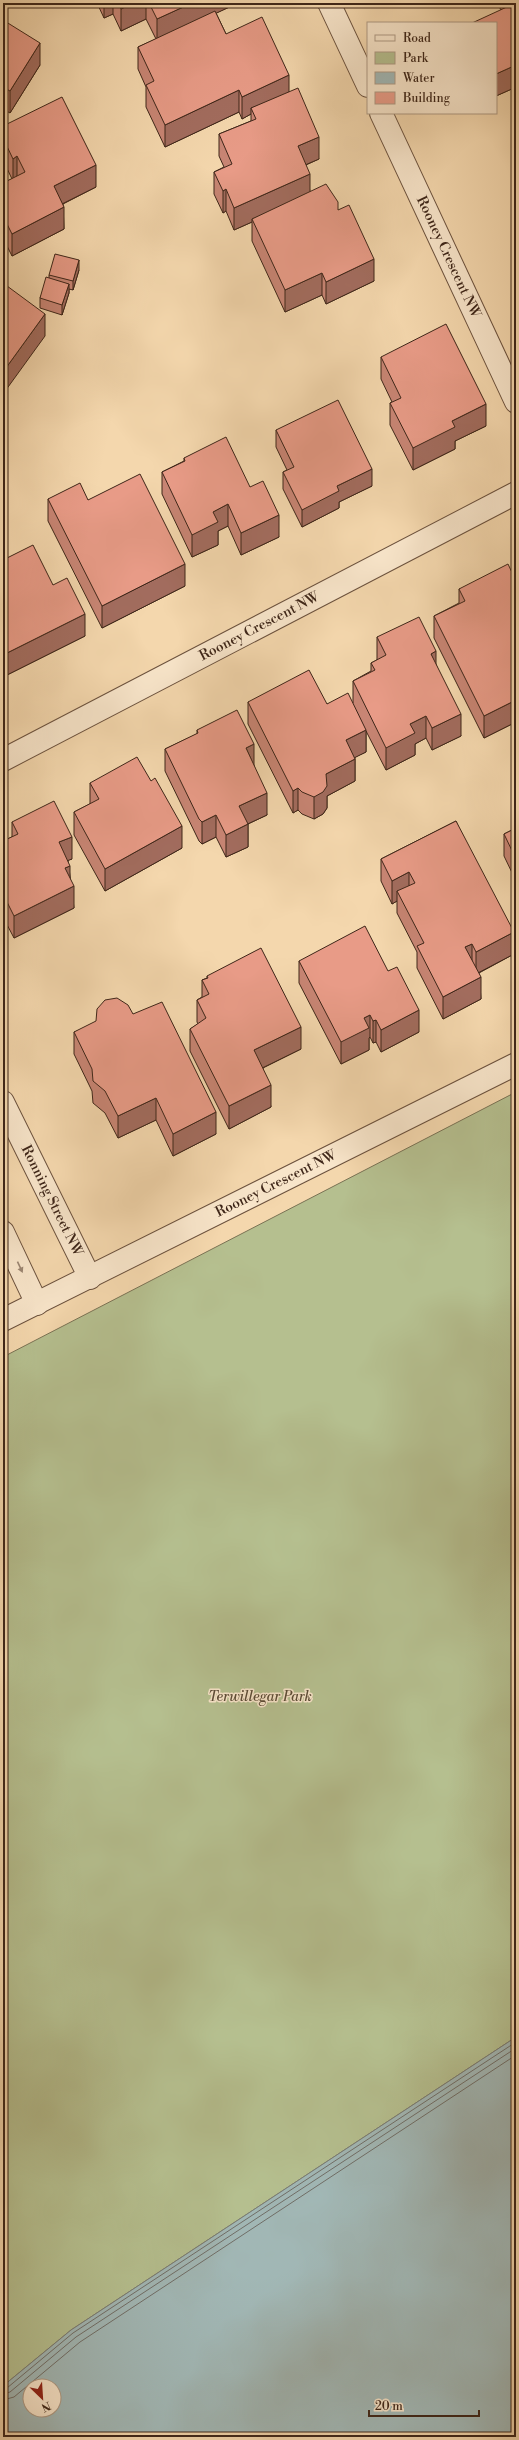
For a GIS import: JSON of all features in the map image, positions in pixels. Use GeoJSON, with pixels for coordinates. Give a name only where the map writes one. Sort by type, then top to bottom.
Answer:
{"type":"FeatureCollection","features":[{"type":"Feature","properties":{"kind":"street"},"geometry":{"type":"LineString","coordinates":[[334,5],[367,84]]}},
{"type":"Feature","properties":{"kind":"street","name":"Rooney Crescent NW"},"geometry":{"type":"LineString","coordinates":[[380,114],[516,402]]}},
{"type":"Feature","properties":{"kind":"street","name":"Rooney Crescent NW"},"geometry":{"type":"LineString","coordinates":[[3,760],[516,493]]}},
{"type":"Feature","properties":{"kind":"street","name":"Rooney Crescent NW"},"geometry":{"type":"LineString","coordinates":[[3,1320],[90,1278],[516,1064]]}},
{"type":"Feature","properties":{"kind":"street","name":"Ronning Street NW"},"geometry":{"type":"LineString","coordinates":[[3,1102],[90,1278]]}},
{"type":"Feature","properties":{"kind":"street"},"geometry":{"type":"LineString","coordinates":[[3,1232],[37,1304]]}},
{"type":"Feature","properties":{"kind":"green space","name":"Terwillegar Park"},"geometry":{"type":"Polygon","coordinates":[[[516,1092],[516,2037],[71,2330],[3,2386],[3,1357],[516,1092]]]}},
{"type":"Feature","properties":{"kind":"water"},"geometry":{"type":"Polygon","coordinates":[[[516,2037],[516,2437],[3,2437],[3,2386],[71,2330],[516,2037]]]}},
{"type":"Feature","properties":{"kind":"building"},"geometry":{"type":"Polygon","coordinates":[[[118,3],[133,3],[121,9],[118,3]]]}},
{"type":"Feature","properties":{"kind":"building"},"geometry":{"type":"Polygon","coordinates":[[[149,3],[192,3],[157,19],[149,3]]]}},
{"type":"Feature","properties":{"kind":"building"},"geometry":{"type":"Polygon","coordinates":[[[508,3],[516,3],[516,65],[497,74],[497,22],[474,22],[509,6],[508,3]]]}},
{"type":"Feature","properties":{"kind":"building"},"geometry":{"type":"Polygon","coordinates":[[[215,11],[226,34],[262,17],[289,75],[242,97],[239,90],[165,125],[146,85],[154,81],[138,47],[215,11]]]}},
{"type":"Feature","properties":{"kind":"building"},"geometry":{"type":"Polygon","coordinates":[[[3,20],[40,43],[10,91],[3,87],[3,20]]]}},
{"type":"Feature","properties":{"kind":"building"},"geometry":{"type":"Polygon","coordinates":[[[298,88],[319,137],[298,146],[310,174],[234,208],[226,189],[223,191],[214,172],[232,164],[219,134],[256,119],[251,108],[298,88]]]}},
{"type":"Feature","properties":{"kind":"building"},"geometry":{"type":"Polygon","coordinates":[[[62,97],[96,165],[54,186],[64,207],[12,234],[3,216],[3,183],[25,172],[17,156],[13,159],[3,138],[3,126],[62,97]]]}},
{"type":"Feature","properties":{"kind":"building"},"geometry":{"type":"Polygon","coordinates":[[[326,184],[338,202],[338,210],[349,205],[374,259],[326,282],[322,273],[285,290],[252,219],[326,184]]]}},
{"type":"Feature","properties":{"kind":"building"},"geometry":{"type":"Polygon","coordinates":[[[55,254],[79,260],[73,281],[49,275],[55,254]]]}},
{"type":"Feature","properties":{"kind":"building"},"geometry":{"type":"Polygon","coordinates":[[[46,277],[69,284],[62,305],[40,298],[46,277]]]}},
{"type":"Feature","properties":{"kind":"building"},"geometry":{"type":"Polygon","coordinates":[[[3,283],[45,314],[3,372],[3,283]]]}},
{"type":"Feature","properties":{"kind":"building"},"geometry":{"type":"Polygon","coordinates":[[[446,324],[486,404],[452,421],[455,427],[413,448],[390,403],[401,398],[381,357],[446,324]]]}},
{"type":"Feature","properties":{"kind":"building"},"geometry":{"type":"Polygon","coordinates":[[[338,400],[372,469],[337,486],[339,491],[302,510],[283,472],[294,467],[276,430],[338,400]]]}},
{"type":"Feature","properties":{"kind":"building"},"geometry":{"type":"Polygon","coordinates":[[[226,437],[250,487],[263,481],[279,515],[241,533],[228,504],[213,512],[218,522],[192,535],[162,472],[185,461],[184,458],[226,437]]]}},
{"type":"Feature","properties":{"kind":"building"},"geometry":{"type":"Polygon","coordinates":[[[140,474],[185,564],[102,606],[48,499],[80,483],[88,500],[140,474]]]}},
{"type":"Feature","properties":{"kind":"building"},"geometry":{"type":"Polygon","coordinates":[[[33,545],[53,585],[67,578],[85,614],[7,653],[3,645],[3,560],[33,545]]]}},
{"type":"Feature","properties":{"kind":"building"},"geometry":{"type":"Polygon","coordinates":[[[508,564],[516,581],[516,677],[513,679],[516,684],[516,700],[484,716],[434,616],[465,601],[459,589],[508,564]]]}},
{"type":"Feature","properties":{"kind":"building"},"geometry":{"type":"Polygon","coordinates":[[[419,617],[436,651],[431,654],[461,714],[432,728],[426,716],[410,724],[415,733],[386,748],[353,681],[375,670],[371,663],[386,655],[377,637],[419,617]]]}},
{"type":"Feature","properties":{"kind":"building"},"geometry":{"type":"Polygon","coordinates":[[[309,670],[327,704],[348,693],[366,730],[346,740],[355,759],[326,774],[327,786],[323,792],[314,797],[302,792],[298,788],[293,791],[248,702],[309,670]]]}},
{"type":"Feature","properties":{"kind":"building"},"geometry":{"type":"Polygon","coordinates":[[[237,710],[254,744],[246,748],[267,793],[239,806],[248,824],[226,835],[216,815],[202,822],[199,819],[165,749],[198,733],[197,730],[237,710]]]}},
{"type":"Feature","properties":{"kind":"building"},"geometry":{"type":"Polygon","coordinates":[[[137,757],[151,781],[155,778],[182,826],[105,869],[74,812],[99,799],[90,783],[137,757]]]}},
{"type":"Feature","properties":{"kind":"building"},"geometry":{"type":"Polygon","coordinates":[[[54,801],[72,837],[59,842],[70,866],[65,868],[74,886],[14,916],[3,894],[3,841],[18,834],[12,822],[54,801]]]}},
{"type":"Feature","properties":{"kind":"building"},"geometry":{"type":"Polygon","coordinates":[[[456,821],[514,932],[476,952],[472,944],[465,947],[481,977],[443,997],[417,946],[424,943],[397,891],[415,883],[409,872],[392,881],[381,859],[456,821]]]}},
{"type":"Feature","properties":{"kind":"building"},"geometry":{"type":"Polygon","coordinates":[[[516,828],[516,859],[504,834],[516,828]]]}},
{"type":"Feature","properties":{"kind":"building"},"geometry":{"type":"Polygon","coordinates":[[[365,926],[388,971],[397,967],[419,1010],[381,1030],[376,1020],[373,1021],[370,1015],[364,1018],[369,1028],[341,1042],[299,961],[365,926]]]}},
{"type":"Feature","properties":{"kind":"building"},"geometry":{"type":"Polygon","coordinates":[[[261,948],[301,1027],[254,1050],[271,1085],[229,1106],[190,1029],[206,1018],[197,1000],[209,994],[202,980],[261,948]]]}},
{"type":"Feature","properties":{"kind":"building"},"geometry":{"type":"Polygon","coordinates":[[[117,998],[128,1005],[133,1014],[162,1002],[216,1112],[173,1134],[156,1098],[118,1116],[105,1091],[93,1081],[92,1069],[74,1032],[96,1021],[97,1009],[105,1000],[117,998]]]}}]}
